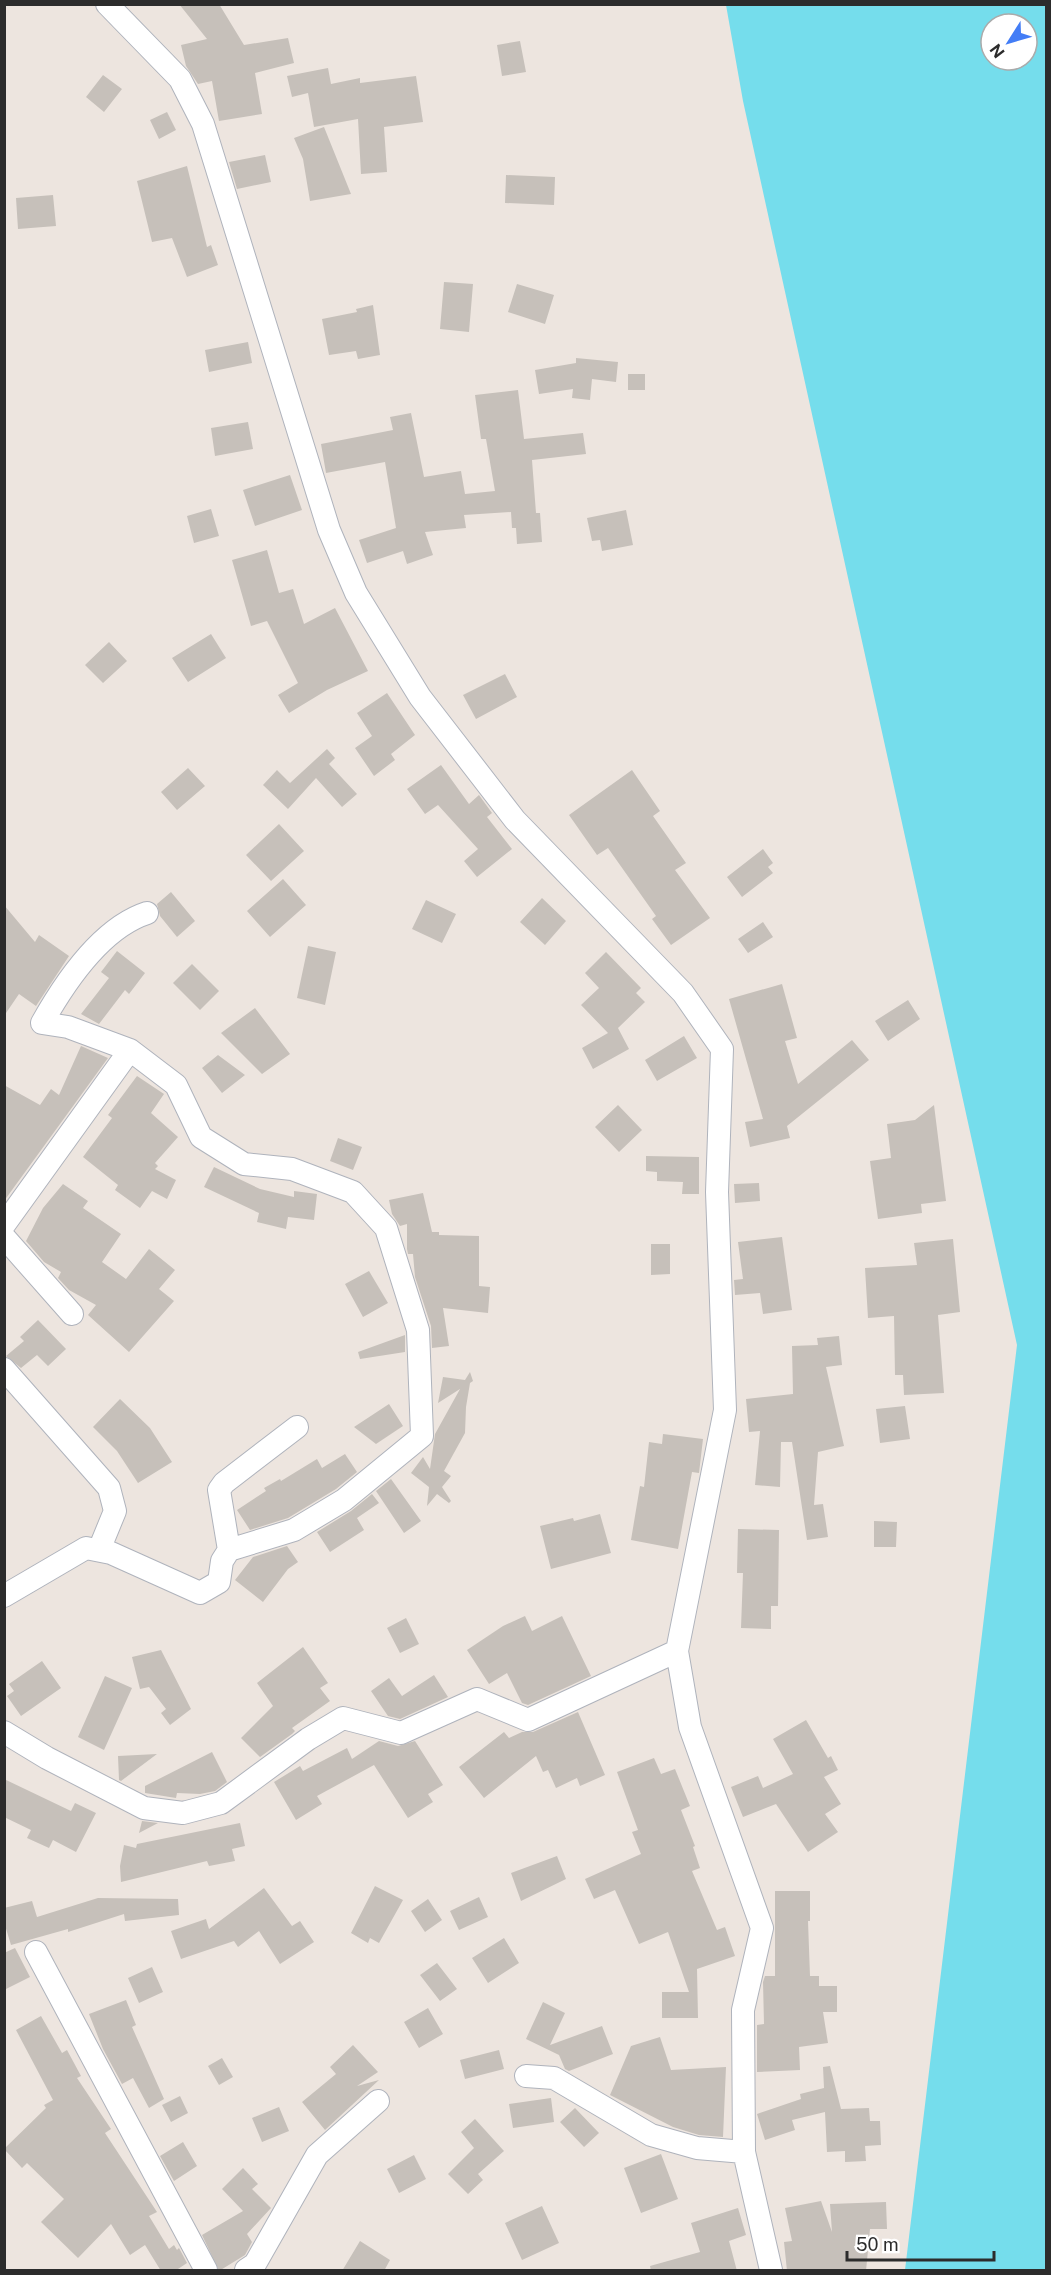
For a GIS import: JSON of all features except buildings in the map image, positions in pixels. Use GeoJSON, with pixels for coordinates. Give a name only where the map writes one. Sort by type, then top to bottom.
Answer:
{"type":"FeatureCollection","features":[{"type":"Feature","properties":{"kind":"street"},"geometry":{"type":"LineString","coordinates":[[107,4],[180,79],[202,124],[329,530],[356,594],[420,697],[515,820],[683,993],[722,1048],[717,1192],[725,1410],[677,1651],[690,1727],[762,1928],[743,2010],[744,2152],[771,2271]]}},
{"type":"Feature","properties":{"kind":"street"},"geometry":{"type":"LineString","coordinates":[[147,913],[129,919],[82,962],[59,992],[42,1023],[68,1027],[130,1050],[176,1085],[201,1137],[244,1164],[292,1169],[353,1192],[386,1228],[418,1330],[422,1436],[344,1500],[294,1530],[229,1550]]}},
{"type":"Feature","properties":{"kind":"street"},"geometry":{"type":"LineString","coordinates":[[4,1225],[130,1050]]}},
{"type":"Feature","properties":{"kind":"street"},"geometry":{"type":"LineString","coordinates":[[4,1237],[72,1314]]}},
{"type":"Feature","properties":{"kind":"street"},"geometry":{"type":"LineString","coordinates":[[4,1369],[110,1488],[115,1510],[99,1550]]}},
{"type":"Feature","properties":{"kind":"street"},"geometry":{"type":"LineString","coordinates":[[4,1596],[87,1548],[111,1552],[200,1593],[219,1582],[222,1562],[229,1550],[219,1490],[224,1483],[297,1427]]}},
{"type":"Feature","properties":{"kind":"street"},"geometry":{"type":"LineString","coordinates":[[4,1732],[47,1758],[144,1808],[183,1813],[221,1803],[308,1739],[343,1718],[401,1733],[477,1700],[528,1720],[677,1651]]}},
{"type":"Feature","properties":{"kind":"street"},"geometry":{"type":"LineString","coordinates":[[36,1952],[206,2271]]}},
{"type":"Feature","properties":{"kind":"street"},"geometry":{"type":"LineString","coordinates":[[526,2076],[554,2078],[651,2135],[697,2148],[744,2152]]}},
{"type":"Feature","properties":{"kind":"street"},"geometry":{"type":"LineString","coordinates":[[246,2271],[255,2264],[317,2155],[378,2100]]}},
{"type":"Feature","properties":{"kind":"water"},"geometry":{"type":"Polygon","coordinates":[[[726,5],[1046,5],[1046,2270],[905,2270],[1017,1345],[743,101],[726,5]]]}}]}
